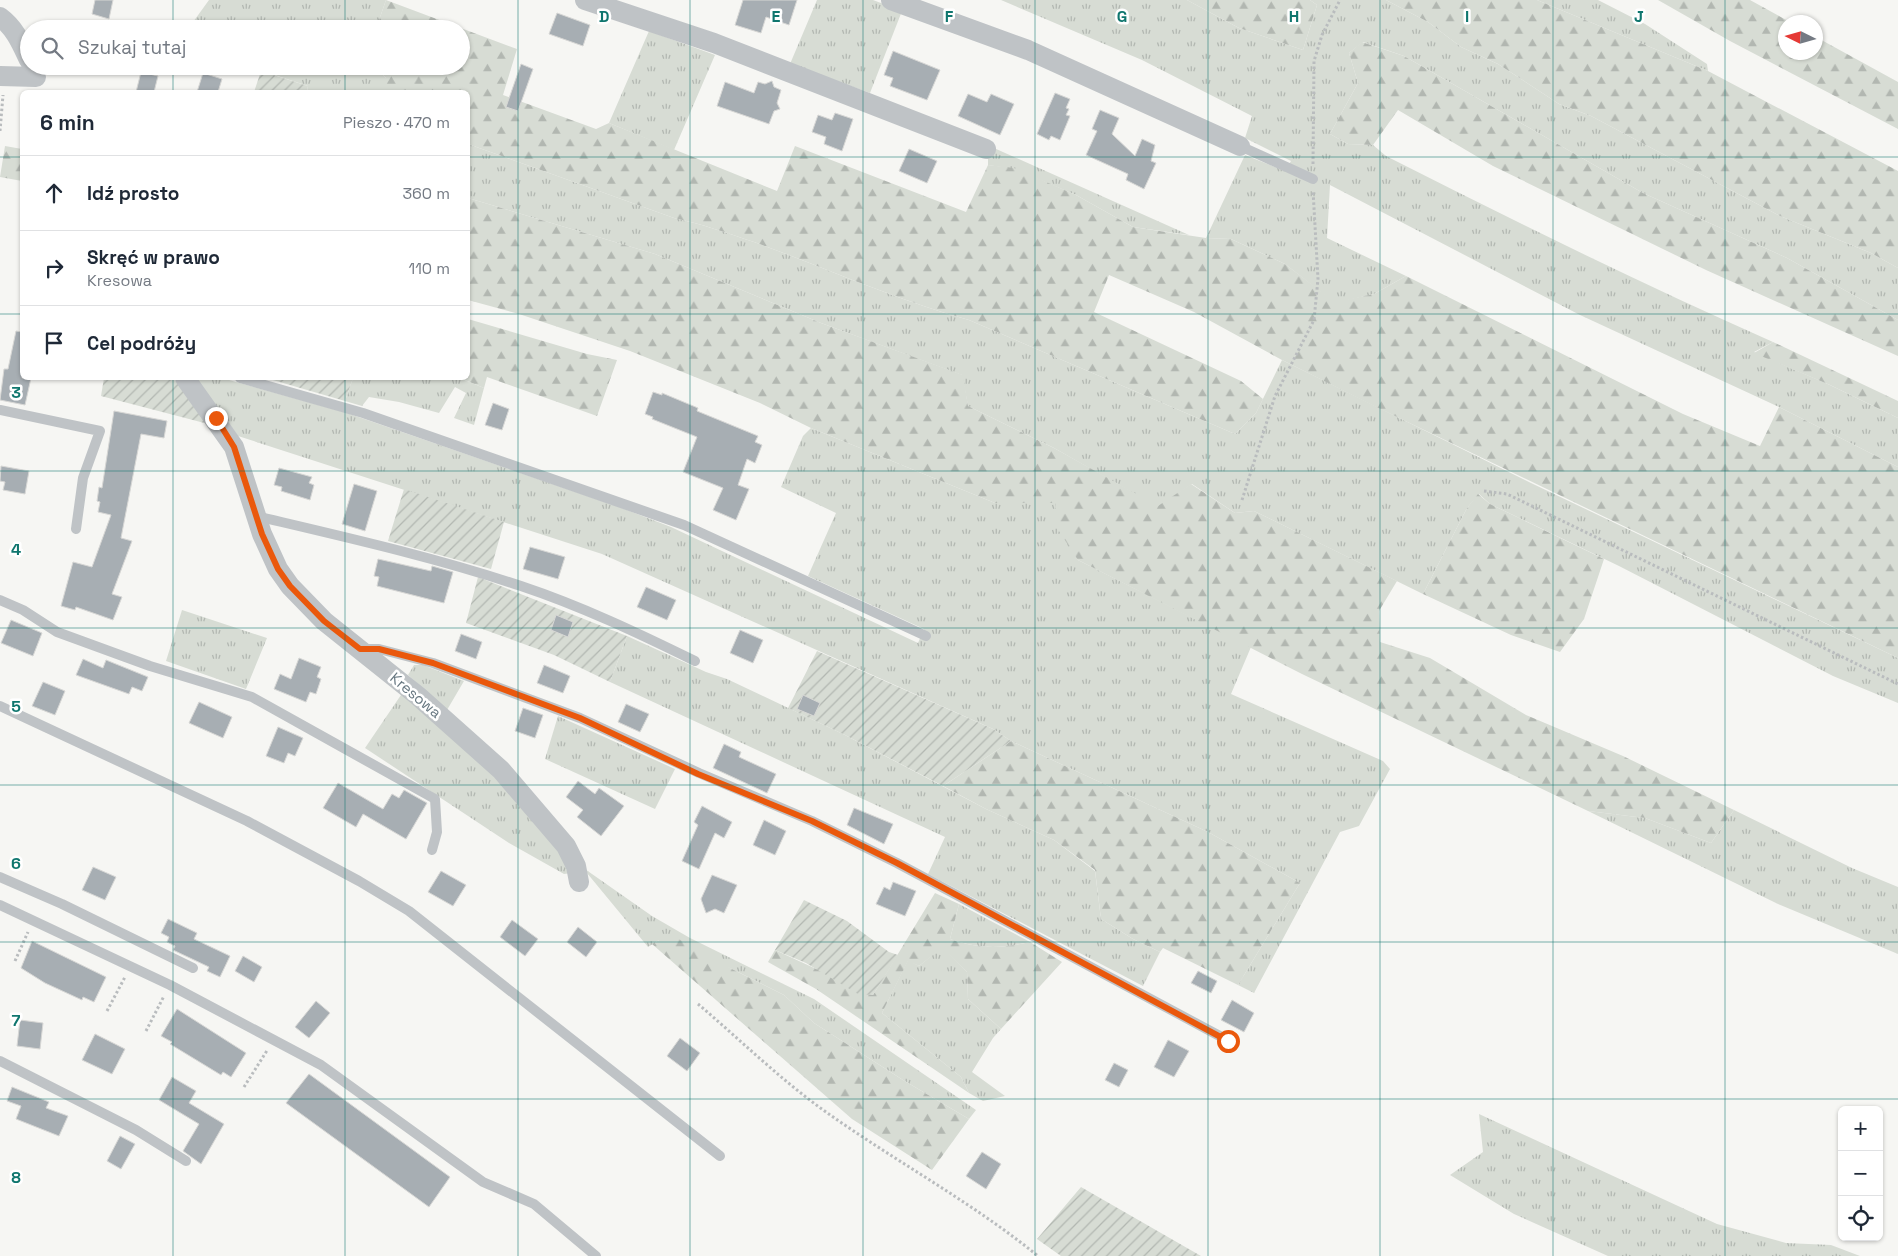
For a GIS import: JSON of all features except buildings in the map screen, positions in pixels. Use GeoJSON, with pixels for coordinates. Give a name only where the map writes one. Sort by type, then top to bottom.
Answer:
{"type":"FeatureCollection","features":[{"type":"Feature","properties":{"kind":"street"},"geometry":{"type":"LineString","coordinates":[[585,0],[714,43],[986,149]]}},
{"type":"Feature","properties":{"kind":"street"},"geometry":{"type":"LineString","coordinates":[[891,0],[1028,50],[1240,146]]}},
{"type":"Feature","properties":{"kind":"street"},"geometry":{"type":"LineString","coordinates":[[0,16],[20,40]]}},
{"type":"Feature","properties":{"kind":"street"},"geometry":{"type":"LineString","coordinates":[[0,76],[20,75]]}},
{"type":"Feature","properties":{"kind":"street","name":"Kresowa"},"geometry":{"type":"LineString","coordinates":[[186,380],[234,447],[270,554],[290,586],[324,621],[424,701],[502,770],[566,846],[576,866],[579,882]]}},
{"type":"Feature","properties":{"kind":"lane"},"geometry":{"type":"LineString","coordinates":[[1240,146],[1313,179]]}},
{"type":"Feature","properties":{"kind":"lane"},"geometry":{"type":"LineString","coordinates":[[247,380],[363,413],[684,525],[926,636]]}},
{"type":"Feature","properties":{"kind":"lane"},"geometry":{"type":"LineString","coordinates":[[0,410],[100,431],[83,478],[76,529]]}},
{"type":"Feature","properties":{"kind":"lane"},"geometry":{"type":"LineString","coordinates":[[256,516],[437,560],[522,586],[611,620],[695,661]]}},
{"type":"Feature","properties":{"kind":"lane"},"geometry":{"type":"LineString","coordinates":[[0,600],[23,610],[57,632],[150,666],[252,697],[427,794],[435,799],[437,832],[432,850]]}},
{"type":"Feature","properties":{"kind":"lane"},"geometry":{"type":"LineString","coordinates":[[360,649],[379,649],[433,663],[580,718],[698,774],[812,821],[897,863],[1228,1041]]}},
{"type":"Feature","properties":{"kind":"lane"},"geometry":{"type":"LineString","coordinates":[[0,706],[247,821],[359,881],[409,911],[720,1156]]}},
{"type":"Feature","properties":{"kind":"lane"},"geometry":{"type":"LineString","coordinates":[[0,877],[62,904],[193,968]]}},
{"type":"Feature","properties":{"kind":"lane"},"geometry":{"type":"LineString","coordinates":[[0,905],[170,985],[321,1065],[482,1182],[534,1204],[596,1256]]}},
{"type":"Feature","properties":{"kind":"lane"},"geometry":{"type":"LineString","coordinates":[[0,1061],[136,1130],[186,1161]]}},
{"type":"Feature","properties":{"kind":"path"},"geometry":{"type":"LineString","coordinates":[[1242,500],[1275,396],[1314,320],[1318,278],[1313,179],[1314,60],[1322,35],[1340,0]]}},
{"type":"Feature","properties":{"kind":"path"},"geometry":{"type":"LineString","coordinates":[[1484,491],[1507,494],[1898,684]]}},
{"type":"Feature","properties":{"kind":"path"},"geometry":{"type":"LineString","coordinates":[[107,1011],[128,973]]}},
{"type":"Feature","properties":{"kind":"path"},"geometry":{"type":"LineString","coordinates":[[146,1031],[167,992]]}},
{"type":"Feature","properties":{"kind":"path"},"geometry":{"type":"LineString","coordinates":[[698,1004],[817,1106],[971,1206],[1038,1256]]}},
{"type":"Feature","properties":{"kind":"path"},"geometry":{"type":"LineString","coordinates":[[244,1087],[268,1049],[260,1045]]}},
{"type":"Feature","properties":{"kind":"path"},"geometry":{"type":"LineString","coordinates":[[1028,1248],[1034,1256]]}},
{"type":"Feature","properties":{"kind":"green space"},"geometry":{"type":"Polygon","coordinates":[[[209,0],[386,0],[379,20],[195,20],[209,0]]]}},
{"type":"Feature","properties":{"kind":"green space"},"geometry":{"type":"Polygon","coordinates":[[[386,0],[439,20],[379,20],[386,0]]]}},
{"type":"Feature","properties":{"kind":"green space"},"geometry":{"type":"Polygon","coordinates":[[[817,0],[873,0],[902,11],[870,93],[790,64],[817,0]]]}},
{"type":"Feature","properties":{"kind":"green space"},"geometry":{"type":"Polygon","coordinates":[[[1001,0],[1187,0],[1239,28],[1303,50],[1317,5],[1310,0],[1386,0],[1428,22],[1461,47],[1498,64],[1559,104],[1591,116],[1780,216],[1871,253],[1898,268],[1898,320],[1787,258],[1643,193],[1404,56],[1363,42],[1349,53],[1358,83],[1330,134],[1348,144],[1373,145],[1386,156],[1530,228],[1675,298],[1773,342],[1754,352],[1830,385],[1898,418],[1898,467],[1779,407],[1580,315],[1330,185],[1327,238],[1406,276],[1374,294],[1335,303],[1285,264],[1231,239],[1206,238],[1245,155],[1285,171],[1291,161],[1245,138],[1252,116],[1142,60],[1001,0]]]}},
{"type":"Feature","properties":{"kind":"green space"},"geometry":{"type":"Polygon","coordinates":[[[1187,0],[1310,0],[1317,5],[1303,50],[1239,28],[1187,0]]]}},
{"type":"Feature","properties":{"kind":"green space"},"geometry":{"type":"Polygon","coordinates":[[[1386,0],[1537,0],[1708,71],[1898,171],[1898,268],[1871,253],[1780,216],[1591,116],[1559,104],[1498,64],[1461,47],[1428,22],[1386,0]]]}},
{"type":"Feature","properties":{"kind":"green space"},"geometry":{"type":"Polygon","coordinates":[[[1537,0],[1598,0],[1645,24],[1707,64],[1708,71],[1537,0]]]}},
{"type":"Feature","properties":{"kind":"green space"},"geometry":{"type":"Polygon","coordinates":[[[1658,0],[1750,0],[1778,15],[1778,60],[1823,60],[1823,41],[1898,82],[1898,129],[1730,41],[1658,0]]]}},
{"type":"Feature","properties":{"kind":"green space"},"geometry":{"type":"Polygon","coordinates":[[[470,31],[517,49],[503,95],[596,129],[609,123],[777,191],[795,146],[966,212],[988,165],[1014,168],[1076,195],[1133,227],[1206,238],[1231,239],[1285,264],[1335,302],[1374,294],[1406,276],[1683,414],[1760,446],[1779,407],[1898,467],[1898,658],[1370,404],[1282,360],[1194,312],[1109,275],[1094,312],[1241,381],[1263,399],[1256,413],[1235,434],[969,320],[888,293],[754,242],[674,218],[470,145],[470,90],[386,90],[386,78],[383,75],[470,75],[470,31]]]}},
{"type":"Feature","properties":{"kind":"green space"},"geometry":{"type":"Polygon","coordinates":[[[649,31],[715,55],[674,150],[609,123],[649,31]]]}},
{"type":"Feature","properties":{"kind":"green space"},"geometry":{"type":"Polygon","coordinates":[[[1362,42],[1404,56],[1643,193],[1787,258],[1898,320],[1898,356],[1706,270],[1493,166],[1398,110],[1373,145],[1348,144],[1330,134],[1358,83],[1349,53],[1362,42]]]}},
{"type":"Feature","properties":{"kind":"green space"},"geometry":{"type":"Polygon","coordinates":[[[260,75],[274,75],[308,86],[307,90],[255,90],[260,75]]]}},
{"type":"Feature","properties":{"kind":"green space"},"geometry":{"type":"Polygon","coordinates":[[[274,75],[383,75],[386,78],[386,90],[307,90],[308,86],[274,75]]]}},
{"type":"Feature","properties":{"kind":"green space"},"geometry":{"type":"Polygon","coordinates":[[[470,145],[674,218],[754,242],[888,293],[969,320],[1235,434],[1256,413],[1282,360],[1531,483],[1898,658],[1898,703],[1833,676],[1619,566],[1490,504],[1479,494],[1467,508],[1423,594],[1254,511],[1235,513],[1192,484],[1158,507],[1054,448],[968,406],[962,375],[821,323],[655,254],[470,199],[470,145]]]}},
{"type":"Feature","properties":{"kind":"green space"},"geometry":{"type":"Polygon","coordinates":[[[5,146],[20,149],[20,181],[0,177],[5,146]]]}},
{"type":"Feature","properties":{"kind":"green space"},"geometry":{"type":"Polygon","coordinates":[[[994,148],[1189,235],[1133,227],[1076,195],[1014,169],[988,165],[988,158],[994,148]]]}},
{"type":"Feature","properties":{"kind":"green space"},"geometry":{"type":"Polygon","coordinates":[[[470,199],[655,254],[821,323],[963,375],[968,406],[1054,448],[1158,506],[1191,484],[1235,513],[1254,511],[1397,581],[1379,611],[1380,642],[1430,658],[1526,715],[1623,756],[1734,810],[1711,843],[1645,818],[1588,811],[1302,674],[1078,560],[1053,522],[1056,503],[995,503],[811,428],[760,403],[630,351],[519,314],[470,301],[470,199]]]}},
{"type":"Feature","properties":{"kind":"green space"},"geometry":{"type":"Polygon","coordinates":[[[470,320],[587,354],[617,360],[597,416],[487,377],[484,388],[465,380],[470,380],[470,320]]]}},
{"type":"Feature","properties":{"kind":"green space"},"geometry":{"type":"Polygon","coordinates":[[[1773,342],[1898,401],[1898,418],[1830,385],[1754,353],[1773,342]]]}},
{"type":"Feature","properties":{"kind":"green space"},"geometry":{"type":"Polygon","coordinates":[[[104,380],[175,380],[212,425],[101,396],[104,380]]]}},
{"type":"Feature","properties":{"kind":"green space"},"geometry":{"type":"Polygon","coordinates":[[[196,380],[229,380],[347,413],[619,507],[671,527],[918,643],[924,629],[808,576],[836,513],[781,487],[803,436],[811,428],[995,503],[1056,503],[1078,560],[1251,647],[1231,694],[1383,761],[1390,769],[1359,826],[1340,832],[1254,993],[1238,985],[1300,883],[1208,832],[1011,741],[993,729],[602,554],[238,436],[196,380]]]}},
{"type":"Feature","properties":{"kind":"green space"},"geometry":{"type":"Polygon","coordinates":[[[273,380],[352,380],[345,401],[273,380]]]}},
{"type":"Feature","properties":{"kind":"green space"},"geometry":{"type":"Polygon","coordinates":[[[352,380],[465,380],[484,388],[474,425],[454,418],[466,393],[455,387],[439,413],[399,402],[369,397],[362,406],[345,401],[352,380]]]}},
{"type":"Feature","properties":{"kind":"green space"},"geometry":{"type":"Polygon","coordinates":[[[404,489],[504,522],[491,569],[388,541],[404,489]]]}},
{"type":"Feature","properties":{"kind":"green space"},"geometry":{"type":"Polygon","coordinates":[[[1478,494],[1490,504],[1604,559],[1584,619],[1560,652],[1511,635],[1423,594],[1467,508],[1478,494]]]}},
{"type":"Feature","properties":{"kind":"green space"},"geometry":{"type":"Polygon","coordinates":[[[478,577],[627,636],[610,682],[554,655],[466,623],[478,577]]]}},
{"type":"Feature","properties":{"kind":"green space"},"geometry":{"type":"Polygon","coordinates":[[[182,610],[267,638],[246,689],[166,661],[182,610]]]}},
{"type":"Feature","properties":{"kind":"green space"},"geometry":{"type":"Polygon","coordinates":[[[627,636],[706,672],[727,679],[845,735],[986,809],[1054,840],[1095,871],[1101,919],[1133,939],[1160,952],[1143,986],[928,874],[945,837],[610,682],[627,636]]]}},
{"type":"Feature","properties":{"kind":"green space"},"geometry":{"type":"Polygon","coordinates":[[[817,651],[993,729],[1011,741],[943,786],[845,735],[788,708],[817,651]]]}},
{"type":"Feature","properties":{"kind":"green space"},"geometry":{"type":"Polygon","coordinates":[[[414,665],[423,665],[464,681],[447,710],[408,675],[414,665]]]}},
{"type":"Feature","properties":{"kind":"green space"},"geometry":{"type":"Polygon","coordinates":[[[403,692],[450,728],[542,826],[572,873],[564,874],[509,843],[365,748],[403,692]]]}},
{"type":"Feature","properties":{"kind":"green space"},"geometry":{"type":"Polygon","coordinates":[[[558,716],[675,769],[655,809],[545,759],[558,716]]]}},
{"type":"Feature","properties":{"kind":"green space"},"geometry":{"type":"Polygon","coordinates":[[[1011,741],[1208,832],[1300,883],[1238,985],[1163,948],[1160,952],[1133,939],[1101,919],[1095,870],[1054,840],[986,809],[943,786],[1011,741]]]}},
{"type":"Feature","properties":{"kind":"green space"},"geometry":{"type":"Polygon","coordinates":[[[1734,810],[1852,868],[1898,887],[1898,954],[1778,904],[1588,811],[1645,818],[1711,843],[1734,810]]]}},
{"type":"Feature","properties":{"kind":"green space"},"geometry":{"type":"Polygon","coordinates":[[[582,867],[652,916],[690,938],[814,999],[976,1110],[969,1119],[903,1080],[814,1023],[784,995],[732,969],[659,940],[648,947],[582,867]]]}},
{"type":"Feature","properties":{"kind":"green space"},"geometry":{"type":"Polygon","coordinates":[[[935,893],[959,904],[950,939],[971,945],[990,947],[1030,942],[1062,962],[1001,1029],[968,999],[967,972],[942,948],[919,966],[908,961],[882,1013],[961,1077],[969,1093],[816,989],[768,962],[775,950],[873,995],[935,893]]]}},
{"type":"Feature","properties":{"kind":"green space"},"geometry":{"type":"Polygon","coordinates":[[[804,900],[847,921],[889,952],[898,955],[873,995],[858,994],[806,963],[775,950],[804,900]]]}},
{"type":"Feature","properties":{"kind":"green space"},"geometry":{"type":"Polygon","coordinates":[[[959,904],[1030,942],[990,947],[971,945],[950,939],[959,904]]]}},
{"type":"Feature","properties":{"kind":"green space"},"geometry":{"type":"Polygon","coordinates":[[[670,934],[732,969],[784,995],[814,1023],[903,1080],[969,1119],[932,1170],[852,1119],[652,944],[670,934]]]}},
{"type":"Feature","properties":{"kind":"green space"},"geometry":{"type":"Polygon","coordinates":[[[942,947],[967,972],[968,999],[1001,1029],[993,1038],[972,1072],[1005,1096],[983,1101],[969,1093],[961,1077],[882,1013],[908,960],[919,966],[942,947]]]}},
{"type":"Feature","properties":{"kind":"green space"},"geometry":{"type":"Polygon","coordinates":[[[1479,1114],[1717,1224],[1786,1243],[1831,1245],[1860,1256],[1608,1256],[1514,1214],[1450,1175],[1483,1152],[1479,1114]]]}},
{"type":"Feature","properties":{"kind":"green space"},"geometry":{"type":"Polygon","coordinates":[[[1081,1187],[1201,1256],[1061,1256],[1037,1239],[1081,1187]]]}},
{"type":"Feature","properties":{"kind":"route"},"geometry":{"type":"LineString","coordinates":[[216,418],[234,447],[262,534],[278,569],[290,586],[324,621],[360,649],[379,649],[433,663],[580,718],[698,774],[812,821],[897,863],[1228,1041]]}}]}
